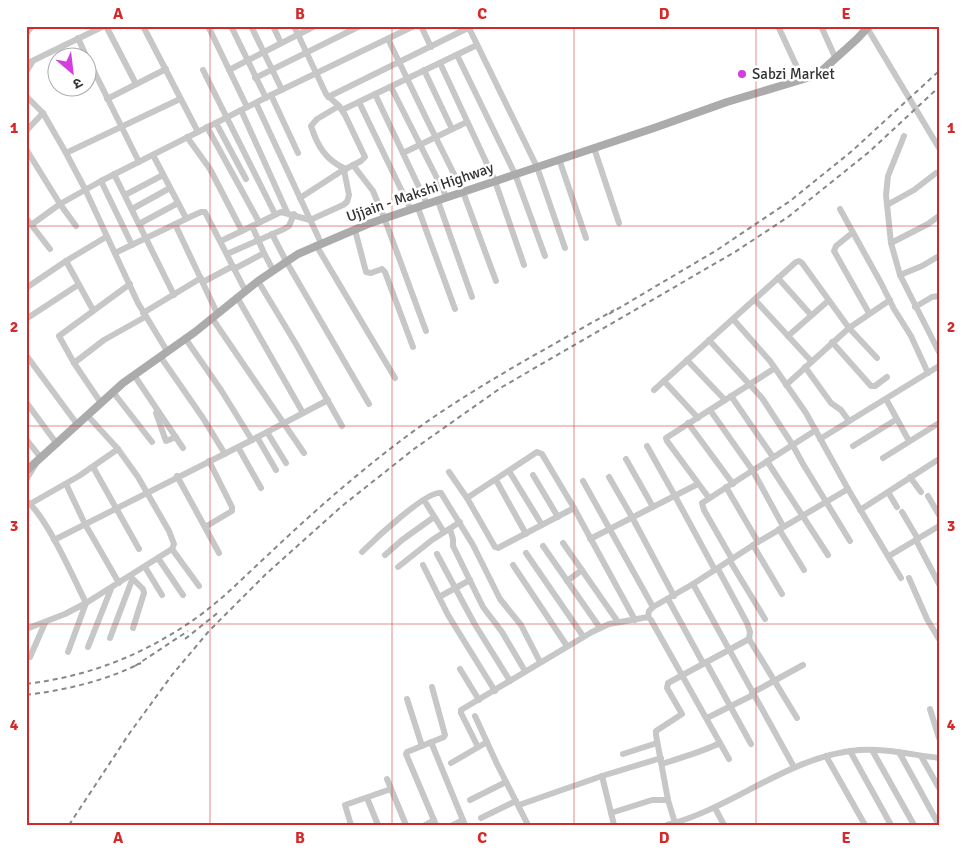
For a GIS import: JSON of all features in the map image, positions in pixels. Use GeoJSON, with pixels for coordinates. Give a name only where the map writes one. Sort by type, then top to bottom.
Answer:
{"type":"FeatureCollection","features":[{"type":"Feature","properties":{"kind":"main road","name":"Ujjain - Makshi Highway"},"geometry":{"type":"LineString","coordinates":[[27,469],[57,444],[87,414],[163,353],[215,316],[258,280],[286,261],[318,244],[559,159],[742,97],[816,75],[857,39],[868,26]]}},
{"type":"Feature","properties":{"kind":"street"},"geometry":{"type":"LineString","coordinates":[[26,34],[32,26]]}},
{"type":"Feature","properties":{"kind":"street"},"geometry":{"type":"LineString","coordinates":[[26,72],[29,62],[105,26],[136,84]]}},
{"type":"Feature","properties":{"kind":"street"},"geometry":{"type":"LineString","coordinates":[[143,26],[198,132]]}},
{"type":"Feature","properties":{"kind":"street"},"geometry":{"type":"LineString","coordinates":[[208,26],[291,213],[289,226],[227,254]]}},
{"type":"Feature","properties":{"kind":"street"},"geometry":{"type":"LineString","coordinates":[[231,26],[255,78],[268,96],[298,153]]}},
{"type":"Feature","properties":{"kind":"street"},"geometry":{"type":"LineString","coordinates":[[251,26],[282,90]]}},
{"type":"Feature","properties":{"kind":"street"},"geometry":{"type":"LineString","coordinates":[[273,26],[281,43]]}},
{"type":"Feature","properties":{"kind":"street"},"geometry":{"type":"LineString","coordinates":[[294,26],[328,97],[341,108],[364,153],[361,161],[300,198]]}},
{"type":"Feature","properties":{"kind":"street"},"geometry":{"type":"LineString","coordinates":[[229,70],[315,26]]}},
{"type":"Feature","properties":{"kind":"street"},"geometry":{"type":"LineString","coordinates":[[255,78],[360,26]]}},
{"type":"Feature","properties":{"kind":"street"},"geometry":{"type":"LineString","coordinates":[[30,225],[85,189],[268,96],[414,26]]}},
{"type":"Feature","properties":{"kind":"street"},"geometry":{"type":"LineString","coordinates":[[421,26],[431,47]]}},
{"type":"Feature","properties":{"kind":"street"},"geometry":{"type":"LineString","coordinates":[[778,26],[803,80]]}},
{"type":"Feature","properties":{"kind":"street"},"geometry":{"type":"LineString","coordinates":[[821,26],[835,57]]}},
{"type":"Feature","properties":{"kind":"street"},"geometry":{"type":"LineString","coordinates":[[868,26],[939,148]]}},
{"type":"Feature","properties":{"kind":"street"},"geometry":{"type":"LineString","coordinates":[[328,97],[468,27],[537,167],[565,248]]}},
{"type":"Feature","properties":{"kind":"street"},"geometry":{"type":"LineString","coordinates":[[78,38],[82,48]]}},
{"type":"Feature","properties":{"kind":"street"},"geometry":{"type":"LineString","coordinates":[[388,39],[463,192],[496,281]]}},
{"type":"Feature","properties":{"kind":"street"},"geometry":{"type":"LineString","coordinates":[[221,241],[275,214],[291,213],[310,220],[347,202],[350,195],[345,170],[330,161],[323,153],[311,126],[317,119],[359,102],[477,45]]}},
{"type":"Feature","properties":{"kind":"street"},"geometry":{"type":"LineString","coordinates":[[457,55],[515,174],[545,256]]}},
{"type":"Feature","properties":{"kind":"street"},"geometry":{"type":"LineString","coordinates":[[440,63],[495,181],[524,265]]}},
{"type":"Feature","properties":{"kind":"street"},"geometry":{"type":"LineString","coordinates":[[107,99],[166,69]]}},
{"type":"Feature","properties":{"kind":"street"},"geometry":{"type":"LineString","coordinates":[[203,70],[275,214]]}},
{"type":"Feature","properties":{"kind":"street"},"geometry":{"type":"LineString","coordinates":[[424,70],[452,129]]}},
{"type":"Feature","properties":{"kind":"street"},"geometry":{"type":"LineString","coordinates":[[98,81],[139,162]]}},
{"type":"Feature","properties":{"kind":"street"},"geometry":{"type":"LineString","coordinates":[[391,87],[447,198]]}},
{"type":"Feature","properties":{"kind":"street"},"geometry":{"type":"LineString","coordinates":[[375,94],[427,204]]}},
{"type":"Feature","properties":{"kind":"street"},"geometry":{"type":"LineString","coordinates":[[26,96],[43,113],[66,153],[163,353],[225,454]]}},
{"type":"Feature","properties":{"kind":"street"},"geometry":{"type":"LineString","coordinates":[[66,153],[180,98]]}},
{"type":"Feature","properties":{"kind":"street"},"geometry":{"type":"LineString","coordinates":[[359,102],[414,209],[455,309]]}},
{"type":"Feature","properties":{"kind":"street"},"geometry":{"type":"LineString","coordinates":[[256,103],[310,220],[318,244],[394,378]]}},
{"type":"Feature","properties":{"kind":"street"},"geometry":{"type":"LineString","coordinates":[[26,131],[43,113]]}},
{"type":"Feature","properties":{"kind":"street"},"geometry":{"type":"LineString","coordinates":[[216,122],[246,179]]}},
{"type":"Feature","properties":{"kind":"street"},"geometry":{"type":"LineString","coordinates":[[402,153],[467,122]]}},
{"type":"Feature","properties":{"kind":"street"},"geometry":{"type":"LineString","coordinates":[[207,127],[259,222]]}},
{"type":"Feature","properties":{"kind":"street"},"geometry":{"type":"LineString","coordinates":[[904,136],[888,176],[886,195],[891,242],[900,275],[939,352]]}},
{"type":"Feature","properties":{"kind":"street"},"geometry":{"type":"LineString","coordinates":[[187,137],[210,170],[242,231]]}},
{"type":"Feature","properties":{"kind":"street"},"geometry":{"type":"LineString","coordinates":[[594,148],[619,223]]}},
{"type":"Feature","properties":{"kind":"street"},"geometry":{"type":"LineString","coordinates":[[26,149],[76,226]]}},
{"type":"Feature","properties":{"kind":"street"},"geometry":{"type":"LineString","coordinates":[[153,155],[186,218]]}},
{"type":"Feature","properties":{"kind":"street"},"geometry":{"type":"LineString","coordinates":[[559,159],[586,238]]}},
{"type":"Feature","properties":{"kind":"street"},"geometry":{"type":"LineString","coordinates":[[353,165],[373,191],[426,331]]}},
{"type":"Feature","properties":{"kind":"street"},"geometry":{"type":"LineString","coordinates":[[887,205],[914,190],[936,173]]}},
{"type":"Feature","properties":{"kind":"street"},"geometry":{"type":"LineString","coordinates":[[114,174],[174,295]]}},
{"type":"Feature","properties":{"kind":"street"},"geometry":{"type":"LineString","coordinates":[[125,195],[163,175]]}},
{"type":"Feature","properties":{"kind":"street"},"geometry":{"type":"LineString","coordinates":[[101,181],[132,245]]}},
{"type":"Feature","properties":{"kind":"street"},"geometry":{"type":"LineString","coordinates":[[132,209],[170,188]]}},
{"type":"Feature","properties":{"kind":"street"},"geometry":{"type":"LineString","coordinates":[[438,201],[472,297]]}},
{"type":"Feature","properties":{"kind":"street"},"geometry":{"type":"LineString","coordinates":[[139,224],[178,203]]}},
{"type":"Feature","properties":{"kind":"street"},"geometry":{"type":"LineString","coordinates":[[840,209],[914,342],[928,373]]}},
{"type":"Feature","properties":{"kind":"street"},"geometry":{"type":"LineString","coordinates":[[115,253],[186,218],[205,212],[245,290]]}},
{"type":"Feature","properties":{"kind":"street"},"geometry":{"type":"LineString","coordinates":[[891,242],[928,224],[939,216]]}},
{"type":"Feature","properties":{"kind":"street"},"geometry":{"type":"LineString","coordinates":[[26,218],[50,249]]}},
{"type":"Feature","properties":{"kind":"street"},"geometry":{"type":"LineString","coordinates":[[175,224],[202,280],[215,316],[250,375],[304,453]]}},
{"type":"Feature","properties":{"kind":"street"},"geometry":{"type":"LineString","coordinates":[[252,226],[273,270]]}},
{"type":"Feature","properties":{"kind":"street"},"geometry":{"type":"LineString","coordinates":[[355,230],[365,270],[368,273],[382,269],[385,272],[413,347]]}},
{"type":"Feature","properties":{"kind":"street"},"geometry":{"type":"LineString","coordinates":[[852,233],[836,246],[834,251],[869,313]]}},
{"type":"Feature","properties":{"kind":"street"},"geometry":{"type":"LineString","coordinates":[[272,234],[369,404]]}},
{"type":"Feature","properties":{"kind":"street"},"geometry":{"type":"LineString","coordinates":[[26,288],[106,236]]}},
{"type":"Feature","properties":{"kind":"street"},"geometry":{"type":"LineString","coordinates":[[74,363],[104,340],[174,295],[202,280],[264,253]]}},
{"type":"Feature","properties":{"kind":"street"},"geometry":{"type":"LineString","coordinates":[[900,275],[922,266],[939,256]]}},
{"type":"Feature","properties":{"kind":"street"},"geometry":{"type":"LineString","coordinates":[[66,261],[93,310]]}},
{"type":"Feature","properties":{"kind":"street"},"geometry":{"type":"LineString","coordinates":[[654,390],[799,261],[849,328],[877,358]]}},
{"type":"Feature","properties":{"kind":"street"},"geometry":{"type":"LineString","coordinates":[[778,278],[811,315]]}},
{"type":"Feature","properties":{"kind":"street"},"geometry":{"type":"LineString","coordinates":[[258,280],[342,426]]}},
{"type":"Feature","properties":{"kind":"street"},"geometry":{"type":"LineString","coordinates":[[101,403],[74,363],[59,336],[130,284]]}},
{"type":"Feature","properties":{"kind":"street"},"geometry":{"type":"LineString","coordinates":[[26,319],[78,285]]}},
{"type":"Feature","properties":{"kind":"street"},"geometry":{"type":"LineString","coordinates":[[916,307],[932,297],[939,296]]}},
{"type":"Feature","properties":{"kind":"street"},"geometry":{"type":"LineString","coordinates":[[237,297],[303,413]]}},
{"type":"Feature","properties":{"kind":"street"},"geometry":{"type":"LineString","coordinates":[[756,300],[811,361]]}},
{"type":"Feature","properties":{"kind":"street"},"geometry":{"type":"LineString","coordinates":[[786,385],[849,328],[890,300]]}},
{"type":"Feature","properties":{"kind":"street"},"geometry":{"type":"LineString","coordinates":[[788,336],[828,301]]}},
{"type":"Feature","properties":{"kind":"street"},"geometry":{"type":"LineString","coordinates":[[732,319],[775,368],[816,430],[860,510],[901,578]]}},
{"type":"Feature","properties":{"kind":"street"},"geometry":{"type":"LineString","coordinates":[[185,338],[276,470]]}},
{"type":"Feature","properties":{"kind":"street"},"geometry":{"type":"LineString","coordinates":[[709,340],[762,398],[850,541]]}},
{"type":"Feature","properties":{"kind":"street"},"geometry":{"type":"LineString","coordinates":[[832,342],[871,386],[876,386],[887,377]]}},
{"type":"Feature","properties":{"kind":"street"},"geometry":{"type":"LineString","coordinates":[[26,355],[77,424]]}},
{"type":"Feature","properties":{"kind":"street"},"geometry":{"type":"LineString","coordinates":[[687,360],[728,398],[770,459],[802,516],[828,555]]}},
{"type":"Feature","properties":{"kind":"street"},"geometry":{"type":"LineString","coordinates":[[820,440],[939,366]]}},
{"type":"Feature","properties":{"kind":"street"},"geometry":{"type":"LineString","coordinates":[[806,367],[831,403],[841,410],[849,421]]}},
{"type":"Feature","properties":{"kind":"street"},"geometry":{"type":"LineString","coordinates":[[709,498],[666,438],[775,368]]}},
{"type":"Feature","properties":{"kind":"street"},"geometry":{"type":"LineString","coordinates":[[134,376],[183,448]]}},
{"type":"Feature","properties":{"kind":"street"},"geometry":{"type":"LineString","coordinates":[[664,381],[698,418]]}},
{"type":"Feature","properties":{"kind":"street"},"geometry":{"type":"LineString","coordinates":[[113,392],[152,442]]}},
{"type":"Feature","properties":{"kind":"street"},"geometry":{"type":"LineString","coordinates":[[886,398],[909,441]]}},
{"type":"Feature","properties":{"kind":"street"},"geometry":{"type":"LineString","coordinates":[[54,540],[328,400]]}},
{"type":"Feature","properties":{"kind":"street"},"geometry":{"type":"LineString","coordinates":[[26,402],[57,444]]}},
{"type":"Feature","properties":{"kind":"street"},"geometry":{"type":"LineString","coordinates":[[153,405],[166,441],[176,437]]}},
{"type":"Feature","properties":{"kind":"street"},"geometry":{"type":"LineString","coordinates":[[710,410],[753,471],[804,570]]}},
{"type":"Feature","properties":{"kind":"street"},"geometry":{"type":"LineString","coordinates":[[26,629],[45,623],[131,578],[172,549],[174,544],[173,538],[138,477],[87,414]]}},
{"type":"Feature","properties":{"kind":"street"},"geometry":{"type":"LineString","coordinates":[[853,446],[897,419]]}},
{"type":"Feature","properties":{"kind":"street"},"geometry":{"type":"LineString","coordinates":[[688,423],[733,484]]}},
{"type":"Feature","properties":{"kind":"street"},"geometry":{"type":"LineString","coordinates":[[883,458],[939,423]]}},
{"type":"Feature","properties":{"kind":"street"},"geometry":{"type":"LineString","coordinates":[[766,619],[702,506],[709,498],[816,430]]}},
{"type":"Feature","properties":{"kind":"street"},"geometry":{"type":"LineString","coordinates":[[267,432],[286,463]]}},
{"type":"Feature","properties":{"kind":"street"},"geometry":{"type":"LineString","coordinates":[[26,439],[39,460],[26,480]]}},
{"type":"Feature","properties":{"kind":"street"},"geometry":{"type":"LineString","coordinates":[[647,446],[747,623],[750,632],[749,638],[797,718]]}},
{"type":"Feature","properties":{"kind":"street"},"geometry":{"type":"LineString","coordinates":[[238,447],[261,488]]}},
{"type":"Feature","properties":{"kind":"street"},"geometry":{"type":"LineString","coordinates":[[68,652],[86,603],[38,512],[28,503],[66,484],[118,450]]}},
{"type":"Feature","properties":{"kind":"street"},"geometry":{"type":"LineString","coordinates":[[468,498],[540,452],[574,508],[635,620]]}},
{"type":"Feature","properties":{"kind":"street"},"geometry":{"type":"LineString","coordinates":[[860,510],[939,458]]}},
{"type":"Feature","properties":{"kind":"street"},"geometry":{"type":"LineString","coordinates":[[626,459],[653,507]]}},
{"type":"Feature","properties":{"kind":"street"},"geometry":{"type":"LineString","coordinates":[[205,527],[232,510],[209,461]]}},
{"type":"Feature","properties":{"kind":"street"},"geometry":{"type":"LineString","coordinates":[[94,467],[139,550]]}},
{"type":"Feature","properties":{"kind":"street"},"geometry":{"type":"LineString","coordinates":[[510,470],[542,525]]}},
{"type":"Feature","properties":{"kind":"street"},"geometry":{"type":"LineString","coordinates":[[449,472],[468,498],[498,548],[574,508]]}},
{"type":"Feature","properties":{"kind":"street"},"geometry":{"type":"LineString","coordinates":[[533,474],[558,517]]}},
{"type":"Feature","properties":{"kind":"street"},"geometry":{"type":"LineString","coordinates":[[177,476],[219,553]]}},
{"type":"Feature","properties":{"kind":"street"},"geometry":{"type":"LineString","coordinates":[[609,477],[632,517],[705,663],[751,744]]}},
{"type":"Feature","properties":{"kind":"street"},"geometry":{"type":"LineString","coordinates":[[910,477],[921,492]]}},
{"type":"Feature","properties":{"kind":"street"},"geometry":{"type":"LineString","coordinates":[[496,480],[526,534]]}},
{"type":"Feature","properties":{"kind":"street"},"geometry":{"type":"LineString","coordinates":[[583,481],[653,608]]}},
{"type":"Feature","properties":{"kind":"street"},"geometry":{"type":"LineString","coordinates":[[66,484],[85,524],[119,583]]}},
{"type":"Feature","properties":{"kind":"street"},"geometry":{"type":"LineString","coordinates":[[590,539],[698,484]]}},
{"type":"Feature","properties":{"kind":"street"},"geometry":{"type":"LineString","coordinates":[[726,487],[782,594]]}},
{"type":"Feature","properties":{"kind":"street"},"geometry":{"type":"LineString","coordinates":[[729,758],[648,617],[649,611],[755,543],[848,489]]}},
{"type":"Feature","properties":{"kind":"street"},"geometry":{"type":"LineString","coordinates":[[888,492],[917,539],[939,584]]}},
{"type":"Feature","properties":{"kind":"street"},"geometry":{"type":"LineString","coordinates":[[362,552],[394,523],[424,500],[435,493],[441,493],[460,522],[500,599],[520,625],[540,662]]}},
{"type":"Feature","properties":{"kind":"street"},"geometry":{"type":"LineString","coordinates":[[928,496],[939,515]]}},
{"type":"Feature","properties":{"kind":"street"},"geometry":{"type":"LineString","coordinates":[[424,500],[434,517],[453,539],[453,546],[483,607],[502,632],[525,671]]}},
{"type":"Feature","properties":{"kind":"street"},"geometry":{"type":"LineString","coordinates":[[386,555],[402,540],[434,517]]}},
{"type":"Feature","properties":{"kind":"street"},"geometry":{"type":"LineString","coordinates":[[398,567],[460,522]]}},
{"type":"Feature","properties":{"kind":"street"},"geometry":{"type":"LineString","coordinates":[[889,556],[939,526]]}},
{"type":"Feature","properties":{"kind":"street"},"geometry":{"type":"LineString","coordinates":[[563,543],[618,622]]}},
{"type":"Feature","properties":{"kind":"street"},"geometry":{"type":"LineString","coordinates":[[543,546],[600,628]]}},
{"type":"Feature","properties":{"kind":"street"},"geometry":{"type":"LineString","coordinates":[[172,549],[198,586]]}},
{"type":"Feature","properties":{"kind":"street"},"geometry":{"type":"LineString","coordinates":[[526,553],[583,636]]}},
{"type":"Feature","properties":{"kind":"street"},"geometry":{"type":"LineString","coordinates":[[437,554],[510,681]]}},
{"type":"Feature","properties":{"kind":"street"},"geometry":{"type":"LineString","coordinates":[[158,558],[183,595]]}},
{"type":"Feature","properties":{"kind":"street"},"geometry":{"type":"LineString","coordinates":[[422,565],[457,630],[496,691]]}},
{"type":"Feature","properties":{"kind":"street"},"geometry":{"type":"LineString","coordinates":[[513,565],[567,646]]}},
{"type":"Feature","properties":{"kind":"street"},"geometry":{"type":"LineString","coordinates":[[145,567],[162,595]]}},
{"type":"Feature","properties":{"kind":"street"},"geometry":{"type":"LineString","coordinates":[[567,581],[582,570]]}},
{"type":"Feature","properties":{"kind":"street"},"geometry":{"type":"LineString","coordinates":[[131,578],[143,589],[144,593],[133,628]]}},
{"type":"Feature","properties":{"kind":"street"},"geometry":{"type":"LineString","coordinates":[[110,638],[131,578]]}},
{"type":"Feature","properties":{"kind":"street"},"geometry":{"type":"LineString","coordinates":[[909,578],[927,619],[939,639]]}},
{"type":"Feature","properties":{"kind":"street"},"geometry":{"type":"LineString","coordinates":[[439,597],[470,580]]}},
{"type":"Feature","properties":{"kind":"street"},"geometry":{"type":"LineString","coordinates":[[693,584],[794,767]]}},
{"type":"Feature","properties":{"kind":"street"},"geometry":{"type":"LineString","coordinates":[[88,647],[111,589]]}},
{"type":"Feature","properties":{"kind":"street"},"geometry":{"type":"LineString","coordinates":[[478,747],[460,712],[583,636],[618,622],[648,617]]}},
{"type":"Feature","properties":{"kind":"street"},"geometry":{"type":"LineString","coordinates":[[30,657],[45,623]]}},
{"type":"Feature","properties":{"kind":"street"},"geometry":{"type":"LineString","coordinates":[[675,823],[667,795],[656,731],[682,714],[667,685],[749,638]]}},
{"type":"Feature","properties":{"kind":"street"},"geometry":{"type":"LineString","coordinates":[[707,718],[803,664]]}},
{"type":"Feature","properties":{"kind":"street"},"geometry":{"type":"LineString","coordinates":[[460,669],[479,700]]}},
{"type":"Feature","properties":{"kind":"street"},"geometry":{"type":"LineString","coordinates":[[425,825],[435,823],[406,754],[445,735],[432,687]]}},
{"type":"Feature","properties":{"kind":"street"},"geometry":{"type":"LineString","coordinates":[[407,699],[422,746]]}},
{"type":"Feature","properties":{"kind":"street"},"geometry":{"type":"LineString","coordinates":[[930,709],[939,738]]}},
{"type":"Feature","properties":{"kind":"street"},"geometry":{"type":"LineString","coordinates":[[475,716],[528,825]]}},
{"type":"Feature","properties":{"kind":"street"},"geometry":{"type":"LineString","coordinates":[[431,742],[464,822],[453,825]]}},
{"type":"Feature","properties":{"kind":"street"},"geometry":{"type":"LineString","coordinates":[[451,762],[487,742]]}},
{"type":"Feature","properties":{"kind":"street"},"geometry":{"type":"LineString","coordinates":[[623,754],[657,743]]}},
{"type":"Feature","properties":{"kind":"street"},"geometry":{"type":"LineString","coordinates":[[481,818],[517,803],[602,776],[700,752],[720,743]]}},
{"type":"Feature","properties":{"kind":"street"},"geometry":{"type":"LineString","coordinates":[[872,750],[914,825]]}},
{"type":"Feature","properties":{"kind":"street"},"geometry":{"type":"LineString","coordinates":[[667,825],[715,808],[794,767],[826,756],[850,751],[872,750],[939,758]]}},
{"type":"Feature","properties":{"kind":"street"},"geometry":{"type":"LineString","coordinates":[[850,751],[891,825]]}},
{"type":"Feature","properties":{"kind":"street"},"geometry":{"type":"LineString","coordinates":[[898,752],[939,825]]}},
{"type":"Feature","properties":{"kind":"street"},"geometry":{"type":"LineString","coordinates":[[826,756],[865,825]]}},
{"type":"Feature","properties":{"kind":"street"},"geometry":{"type":"LineString","coordinates":[[921,756],[939,788]]}},
{"type":"Feature","properties":{"kind":"street"},"geometry":{"type":"LineString","coordinates":[[602,776],[614,825]]}},
{"type":"Feature","properties":{"kind":"street"},"geometry":{"type":"LineString","coordinates":[[387,779],[406,825]]}},
{"type":"Feature","properties":{"kind":"street"},"geometry":{"type":"LineString","coordinates":[[470,800],[506,782]]}},
{"type":"Feature","properties":{"kind":"street"},"geometry":{"type":"LineString","coordinates":[[351,825],[344,807],[345,805],[391,789]]}},
{"type":"Feature","properties":{"kind":"street"},"geometry":{"type":"LineString","coordinates":[[611,811],[667,795]]}},
{"type":"Feature","properties":{"kind":"street"},"geometry":{"type":"LineString","coordinates":[[367,798],[378,825]]}},
{"type":"Feature","properties":{"kind":"street"},"geometry":{"type":"LineString","coordinates":[[715,808],[724,825]]}},
{"type":"Feature","properties":{"kind":"railway"},"geometry":{"type":"LineString","coordinates":[[609,314],[717,250],[790,201],[852,151],[939,71]]}},
{"type":"Feature","properties":{"kind":"railway"},"geometry":{"type":"LineString","coordinates":[[69,825],[129,734],[172,675],[209,631],[266,574],[342,506],[414,449],[502,387],[735,252],[788,217],[869,152],[939,87]]}},
{"type":"Feature","properties":{"kind":"railway"},"geometry":{"type":"LineString","coordinates":[[26,684],[95,669],[138,652],[179,630],[218,601],[317,510],[365,469],[424,423],[477,389],[614,310]]}},
{"type":"Feature","properties":{"kind":"railway"},"geometry":{"type":"LineString","coordinates":[[185,639],[220,611]]}},
{"type":"Feature","properties":{"kind":"railway"},"geometry":{"type":"LineString","coordinates":[[135,666],[188,631]]}},
{"type":"Feature","properties":{"kind":"railway"},"geometry":{"type":"LineString","coordinates":[[26,695],[85,684],[141,663]]}},
{"type":"Feature","properties":{"kind":"place","name":"Sabzi Market"},"geometry":{"type":"Point","coordinates":[742,74]}}]}
